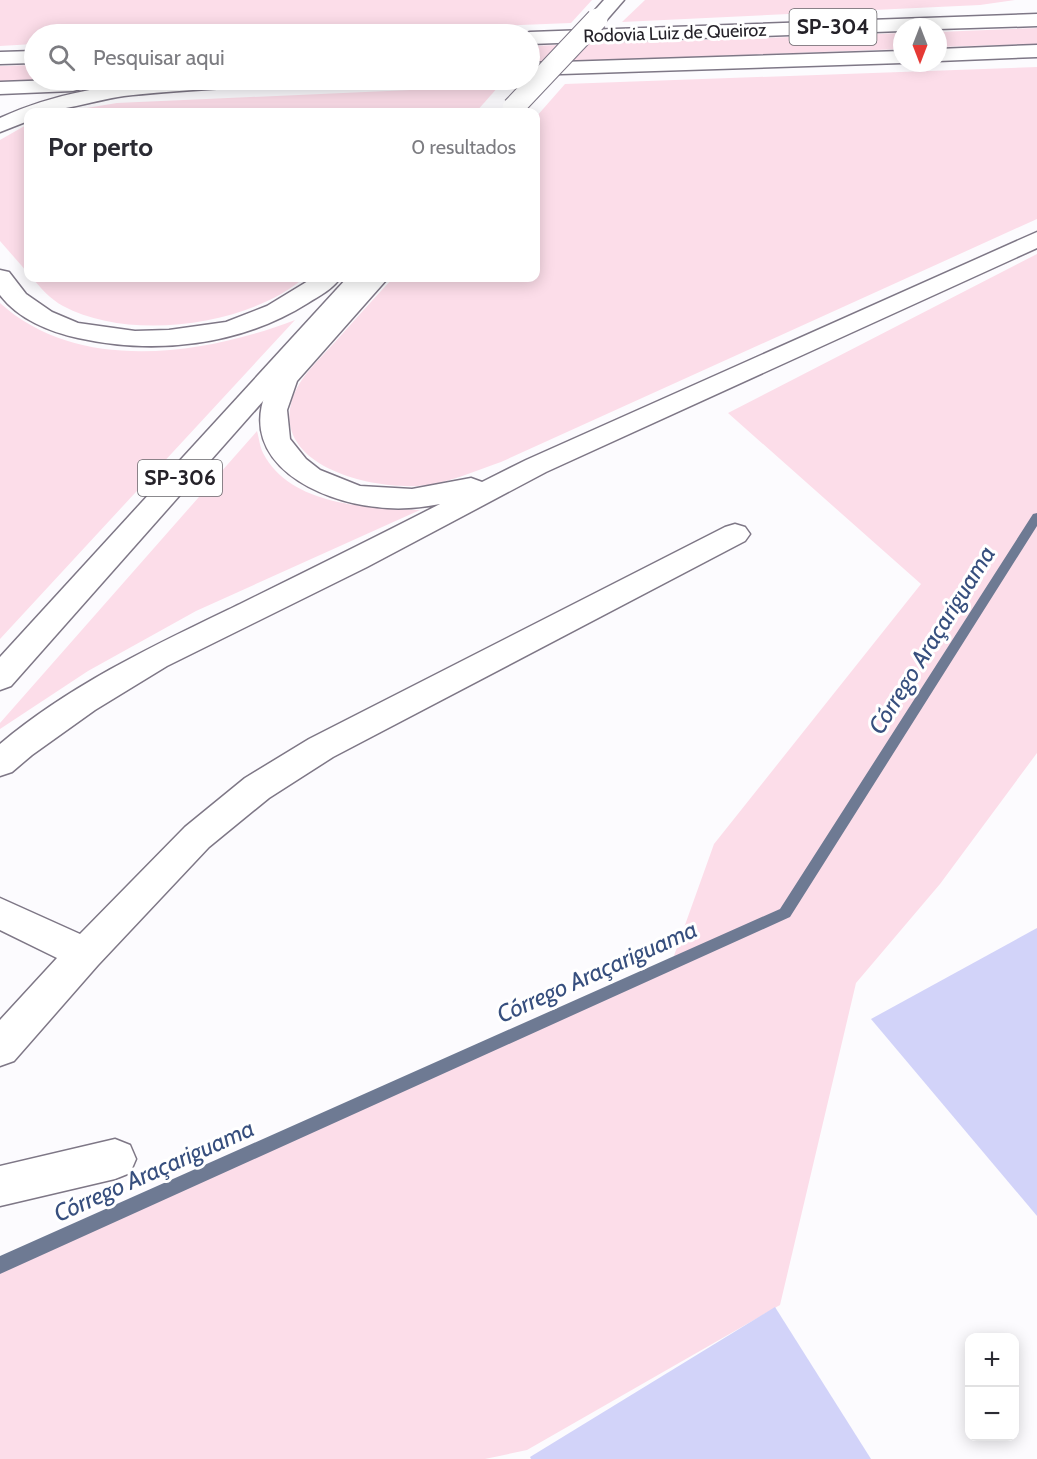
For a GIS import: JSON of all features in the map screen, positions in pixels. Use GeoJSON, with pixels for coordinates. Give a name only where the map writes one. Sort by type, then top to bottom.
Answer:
{"type":"FeatureCollection","features":[{"type":"Feature","properties":{"kind":"main road"},"geometry":{"type":"LineString","coordinates":[[540,79],[615,0]]}},
{"type":"Feature","properties":{"kind":"main road"},"geometry":{"type":"LineString","coordinates":[[630,35],[988,13],[1037,3]]}},
{"type":"Feature","properties":{"kind":"main road","name":"Rodovia Luiz de Queiroz"},"geometry":{"type":"LineString","coordinates":[[540,38],[1037,20]]}},
{"type":"Feature","properties":{"kind":"main road"},"geometry":{"type":"LineString","coordinates":[[947,56],[1037,51]]}},
{"type":"Feature","properties":{"kind":"main road"},"geometry":{"type":"LineString","coordinates":[[947,56],[1037,58]]}},
{"type":"Feature","properties":{"kind":"main road"},"geometry":{"type":"LineString","coordinates":[[0,58],[24,57]]}},
{"type":"Feature","properties":{"kind":"main road","name":"Rodovia Luiz de Queiroz"},"geometry":{"type":"LineString","coordinates":[[540,69],[893,57]]}},
{"type":"Feature","properties":{"kind":"main road"},"geometry":{"type":"LineString","coordinates":[[0,88],[24,87]]}},
{"type":"Feature","properties":{"kind":"main road"},"geometry":{"type":"LineString","coordinates":[[39,108],[66,99],[155,90]]}},
{"type":"Feature","properties":{"kind":"main road"},"geometry":{"type":"LineString","coordinates":[[513,108],[530,90]]}},
{"type":"Feature","properties":{"kind":"main road"},"geometry":{"type":"LineString","coordinates":[[0,126],[24,114]]}},
{"type":"Feature","properties":{"kind":"main road"},"geometry":{"type":"LineString","coordinates":[[0,763],[84,700],[156,658],[356,560],[536,466],[1037,239]]}},
{"type":"Feature","properties":{"kind":"main road"},"geometry":{"type":"LineString","coordinates":[[0,277],[20,302],[45,318],[75,330],[117,337],[143,338],[201,333],[256,320],[306,295],[323,282]]}},
{"type":"Feature","properties":{"kind":"main road","name":"SP-306"},"geometry":{"type":"LineString","coordinates":[[0,678],[356,282]]}},
{"type":"Feature","properties":{"kind":"main road"},"geometry":{"type":"LineString","coordinates":[[372,282],[285,378],[276,398],[273,424],[279,443],[290,459],[323,483],[349,494],[376,498],[438,496],[536,466]]}},
{"type":"Feature","properties":{"kind":"main road"},"geometry":{"type":"LineString","coordinates":[[0,1048],[85,954],[197,837],[257,788],[321,748],[735,534]]}},
{"type":"Feature","properties":{"kind":"main road"},"geometry":{"type":"LineString","coordinates":[[0,913],[85,954]]}},
{"type":"Feature","properties":{"kind":"main road"},"geometry":{"type":"LineString","coordinates":[[0,1186],[115,1159]]}},
{"type":"Feature","properties":{"kind":"shaded area"},"geometry":{"type":"Polygon","coordinates":[[[0,0],[592,0],[571,23],[24,24],[24,45],[0,46],[0,0]]]}},
{"type":"Feature","properties":{"kind":"shaded area"},"geometry":{"type":"Polygon","coordinates":[[[645,0],[1015,0],[980,5],[622,22],[645,0]]]}},
{"type":"Feature","properties":{"kind":"shaded area"},"geometry":{"type":"Polygon","coordinates":[[[1037,28],[1037,44],[947,47],[947,32],[1037,28]]]}},
{"type":"Feature","properties":{"kind":"shaded area"},"geometry":{"type":"Polygon","coordinates":[[[893,33],[893,49],[540,63],[540,46],[893,33]]]}},
{"type":"Feature","properties":{"kind":"shaded area"},"geometry":{"type":"Polygon","coordinates":[[[24,65],[24,81],[0,82],[0,66],[24,65]]]}},
{"type":"Feature","properties":{"kind":"shaded area"},"geometry":{"type":"Polygon","coordinates":[[[1037,67],[1037,219],[501,462],[450,480],[418,486],[376,483],[353,478],[330,469],[311,457],[297,442],[290,423],[292,400],[304,376],[389,282],[540,282],[540,112],[565,84],[1037,67]]]}},
{"type":"Feature","properties":{"kind":"shaded area"},"geometry":{"type":"Polygon","coordinates":[[[409,90],[495,90],[480,108],[86,108],[117,103],[409,90]]]}},
{"type":"Feature","properties":{"kind":"shaded area"},"geometry":{"type":"Polygon","coordinates":[[[24,126],[24,268],[0,241],[0,140],[24,126]]]}},
{"type":"Feature","properties":{"kind":"shaded area"},"geometry":{"type":"Polygon","coordinates":[[[1037,254],[1037,753],[940,884],[856,983],[780,1305],[527,1450],[485,1459],[0,1459],[0,1265],[671,964],[714,844],[921,584],[728,413],[1037,254]]]}},
{"type":"Feature","properties":{"kind":"shaded area"},"geometry":{"type":"Polygon","coordinates":[[[36,282],[298,282],[252,308],[187,324],[154,326],[121,324],[90,317],[63,306],[36,282]]]}},
{"type":"Feature","properties":{"kind":"shaded area"},"geometry":{"type":"Polygon","coordinates":[[[0,303],[31,326],[66,341],[104,349],[143,351],[182,349],[221,342],[295,320],[0,639],[0,303]]]}},
{"type":"Feature","properties":{"kind":"shaded area"},"geometry":{"type":"Polygon","coordinates":[[[257,431],[263,453],[275,471],[292,484],[311,494],[355,505],[420,510],[196,611],[88,671],[0,729],[0,723],[257,431]]]}},
{"type":"Feature","properties":{"kind":"building"},"geometry":{"type":"Polygon","coordinates":[[[1037,928],[1037,1216],[871,1019],[1037,928]]]}},
{"type":"Feature","properties":{"kind":"building"},"geometry":{"type":"Polygon","coordinates":[[[775,1307],[871,1459],[531,1459],[530,1457],[775,1307]]]}},
{"type":"Feature","properties":{"kind":"waterway","name":"Córrego Araçariguama"},"geometry":{"type":"LineString","coordinates":[[0,1265],[785,913],[1037,517]]}}]}
